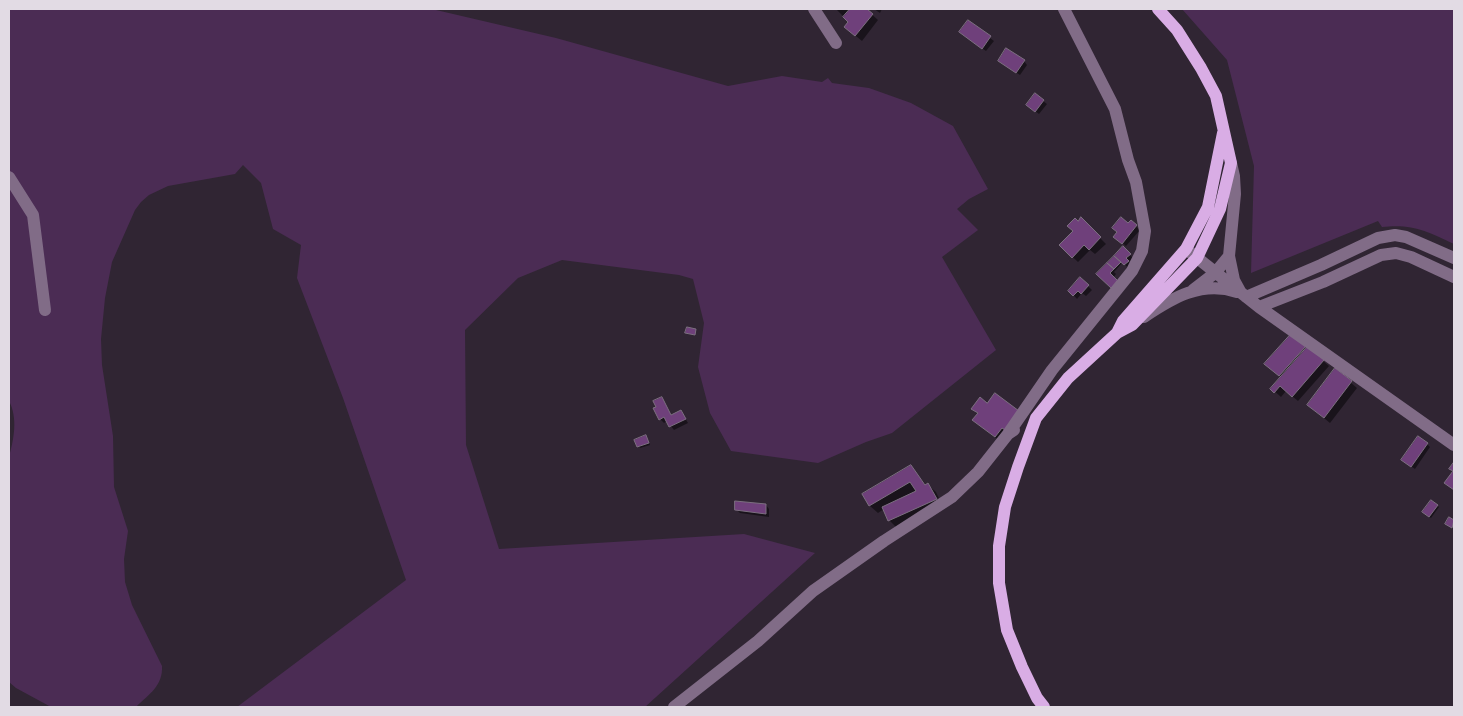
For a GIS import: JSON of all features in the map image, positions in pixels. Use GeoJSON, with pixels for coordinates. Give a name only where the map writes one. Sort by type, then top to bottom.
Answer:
{"type":"FeatureCollection","features":[{"type":"Feature","properties":{"kind":"main road"},"geometry":{"type":"LineString","coordinates":[[1044,707],[1037,698],[1007,630],[999,583],[999,546],[1005,506],[1036,418],[1068,378],[1117,334],[1132,326],[1197,258],[1220,209],[1231,163],[1216,96],[1202,68],[1177,30],[1158,9]]}},
{"type":"Feature","properties":{"kind":"main road"},"geometry":{"type":"LineString","coordinates":[[1117,334],[1123,321],[1186,249],[1208,207],[1224,128]]}},
{"type":"Feature","properties":{"kind":"street"},"geometry":{"type":"LineString","coordinates":[[814,9],[836,43]]}},
{"type":"Feature","properties":{"kind":"street"},"geometry":{"type":"LineString","coordinates":[[674,707],[758,640],[813,591],[952,496],[978,472],[1008,434],[1052,370],[1132,271],[1142,251],[1145,231],[1136,182],[1128,160],[1115,109],[1064,9]]}},
{"type":"Feature","properties":{"kind":"street"},"geometry":{"type":"LineString","coordinates":[[1231,163],[1235,194],[1229,256],[1234,280],[1244,295]]}},
{"type":"Feature","properties":{"kind":"street"},"geometry":{"type":"LineString","coordinates":[[9,177],[33,215],[45,310]]}},
{"type":"Feature","properties":{"kind":"street"},"geometry":{"type":"LineString","coordinates":[[1193,290],[1229,289],[1244,295],[1321,265],[1378,238],[1395,235],[1406,237],[1454,258]]}},
{"type":"Feature","properties":{"kind":"street"},"geometry":{"type":"LineString","coordinates":[[1378,238],[1381,255]]}},
{"type":"Feature","properties":{"kind":"street"},"geometry":{"type":"LineString","coordinates":[[1186,249],[1259,307],[1454,445]]}},
{"type":"Feature","properties":{"kind":"street"},"geometry":{"type":"LineString","coordinates":[[1259,307],[1323,282],[1381,255],[1396,253],[1411,257],[1454,277]]}},
{"type":"Feature","properties":{"kind":"street"},"geometry":{"type":"LineString","coordinates":[[1132,326],[1166,302],[1193,290],[1215,273],[1229,256]]}},
{"type":"Feature","properties":{"kind":"street"},"geometry":{"type":"LineString","coordinates":[[1008,434],[1022,424],[1036,418]]}},
{"type":"Feature","properties":{"kind":"shaded area"},"geometry":{"type":"Polygon","coordinates":[[[9,9],[436,9],[556,38],[728,86],[782,76],[822,82],[828,78],[832,83],[869,88],[911,103],[953,126],[988,189],[969,199],[957,209],[978,230],[942,257],[996,350],[892,433],[818,463],[731,451],[710,413],[698,367],[704,323],[693,279],[679,275],[562,260],[518,278],[465,330],[466,445],[499,549],[744,534],[815,553],[645,707],[237,707],[406,580],[343,398],[297,278],[301,245],[273,229],[261,183],[243,165],[235,174],[168,186],[149,195],[135,210],[112,262],[105,298],[101,339],[102,365],[113,436],[114,487],[128,531],[124,559],[125,582],[132,605],[162,666],[162,673],[158,684],[136,707],[51,707],[16,688],[9,682],[9,457],[14,436],[14,414],[9,401],[9,9]]]}},
{"type":"Feature","properties":{"kind":"shaded area"},"geometry":{"type":"Polygon","coordinates":[[[1182,9],[1454,9],[1454,244],[1420,230],[1393,226],[1382,227],[1378,221],[1251,273],[1254,166],[1227,60],[1182,9]]]}},
{"type":"Feature","properties":{"kind":"building"},"geometry":{"type":"Polygon","coordinates":[[[850,9],[867,9],[873,14],[855,36],[844,27],[848,22],[843,17],[850,9]]]}},
{"type":"Feature","properties":{"kind":"building"},"geometry":{"type":"Polygon","coordinates":[[[968,20],[991,36],[982,49],[959,32],[968,20]]]}},
{"type":"Feature","properties":{"kind":"building"},"geometry":{"type":"Polygon","coordinates":[[[1006,48],[1025,60],[1016,73],[998,61],[1006,48]]]}},
{"type":"Feature","properties":{"kind":"building"},"geometry":{"type":"Polygon","coordinates":[[[1035,93],[1044,100],[1035,112],[1026,105],[1035,93]]]}},
{"type":"Feature","properties":{"kind":"building"},"geometry":{"type":"Polygon","coordinates":[[[1081,217],[1101,237],[1089,250],[1084,245],[1072,258],[1059,245],[1073,231],[1067,226],[1075,218],[1078,221],[1081,217]]]}},
{"type":"Feature","properties":{"kind":"building"},"geometry":{"type":"Polygon","coordinates":[[[1121,217],[1128,223],[1131,220],[1137,225],[1122,244],[1113,237],[1117,232],[1112,228],[1121,217]]]}},
{"type":"Feature","properties":{"kind":"building"},"geometry":{"type":"Polygon","coordinates":[[[1123,246],[1131,254],[1126,258],[1129,261],[1124,265],[1114,256],[1123,246]]]}},
{"type":"Feature","properties":{"kind":"building"},"geometry":{"type":"Polygon","coordinates":[[[1114,256],[1121,262],[1114,269],[1107,263],[1114,256]]]}},
{"type":"Feature","properties":{"kind":"building"},"geometry":{"type":"Polygon","coordinates":[[[1107,263],[1114,269],[1110,273],[1118,281],[1111,288],[1096,274],[1107,263]]]}},
{"type":"Feature","properties":{"kind":"building"},"geometry":{"type":"Polygon","coordinates":[[[1080,277],[1089,285],[1081,294],[1078,291],[1073,296],[1068,291],[1080,277]]]}},
{"type":"Feature","properties":{"kind":"building"},"geometry":{"type":"Polygon","coordinates":[[[687,327],[696,329],[695,335],[685,333],[687,327]]]}},
{"type":"Feature","properties":{"kind":"building"},"geometry":{"type":"Polygon","coordinates":[[[1292,333],[1306,346],[1279,376],[1264,364],[1292,333]]]}},
{"type":"Feature","properties":{"kind":"building"},"geometry":{"type":"Polygon","coordinates":[[[1308,346],[1324,360],[1292,397],[1280,386],[1274,393],[1270,389],[1308,346]]]}},
{"type":"Feature","properties":{"kind":"building"},"geometry":{"type":"Polygon","coordinates":[[[1335,368],[1352,381],[1324,418],[1307,405],[1335,368]]]}},
{"type":"Feature","properties":{"kind":"building"},"geometry":{"type":"Polygon","coordinates":[[[995,393],[1019,411],[1005,430],[1002,428],[995,437],[972,420],[978,413],[971,409],[980,397],[987,403],[995,393]]]}},
{"type":"Feature","properties":{"kind":"building"},"geometry":{"type":"Polygon","coordinates":[[[662,397],[671,415],[681,410],[686,419],[669,427],[664,417],[659,420],[653,408],[656,407],[653,401],[662,397]]]}},
{"type":"Feature","properties":{"kind":"building"},"geometry":{"type":"Polygon","coordinates":[[[646,435],[649,443],[637,447],[634,440],[646,435]]]}},
{"type":"Feature","properties":{"kind":"building"},"geometry":{"type":"Polygon","coordinates":[[[1418,436],[1428,443],[1411,467],[1401,460],[1418,436]]]}},
{"type":"Feature","properties":{"kind":"building"},"geometry":{"type":"Polygon","coordinates":[[[1454,462],[1454,490],[1444,483],[1453,471],[1449,469],[1454,462]]]}},
{"type":"Feature","properties":{"kind":"building"},"geometry":{"type":"Polygon","coordinates":[[[911,465],[925,485],[928,483],[937,499],[888,521],[882,507],[916,491],[910,482],[869,506],[862,494],[911,465]]]}},
{"type":"Feature","properties":{"kind":"building"},"geometry":{"type":"Polygon","coordinates":[[[1431,500],[1438,505],[1429,517],[1422,512],[1431,500]]]}},
{"type":"Feature","properties":{"kind":"building"},"geometry":{"type":"Polygon","coordinates":[[[735,501],[766,504],[766,514],[735,510],[735,501]]]}},
{"type":"Feature","properties":{"kind":"building"},"geometry":{"type":"Polygon","coordinates":[[[1449,517],[1454,520],[1452,528],[1445,524],[1449,517]]]}}]}
